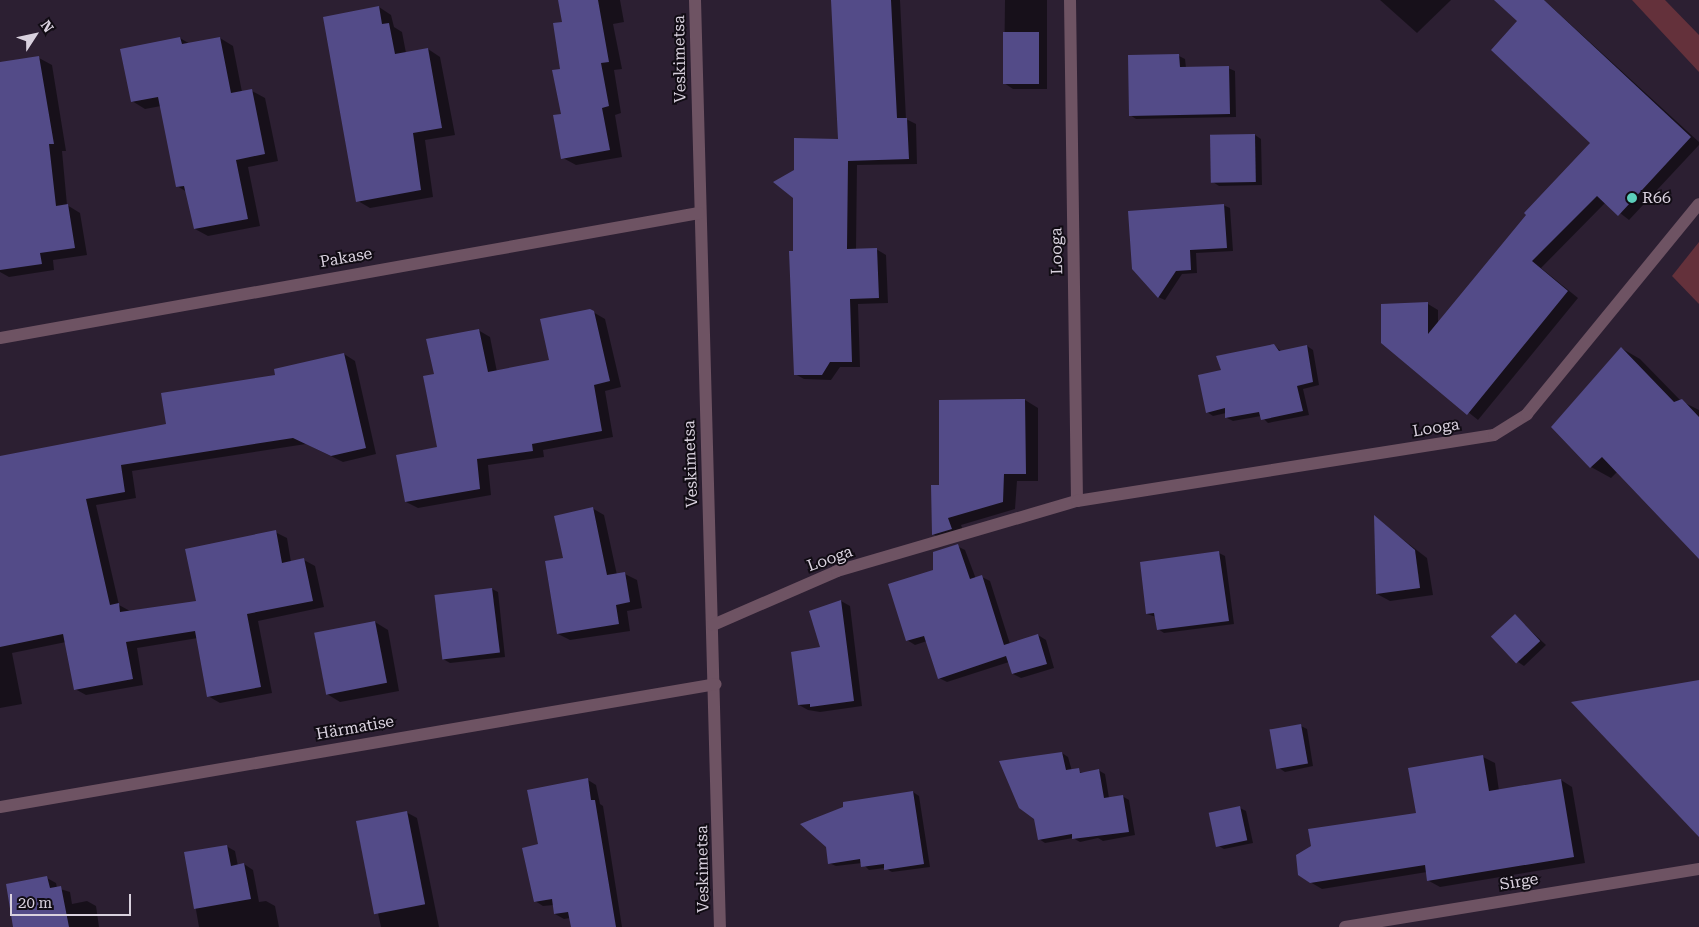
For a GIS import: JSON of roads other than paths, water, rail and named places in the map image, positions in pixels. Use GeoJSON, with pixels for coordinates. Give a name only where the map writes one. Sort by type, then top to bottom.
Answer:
{"type":"FeatureCollection","features":[{"type":"Feature","properties":{"kind":"street","name":"Veskimetsa"},"geometry":{"type":"LineString","coordinates":[[695,0],[699,213],[716,684],[720,927]]}},
{"type":"Feature","properties":{"kind":"street","name":"Looga"},"geometry":{"type":"LineString","coordinates":[[1070,0],[1077,501]]}},
{"type":"Feature","properties":{"kind":"street","name":"Looga"},"geometry":{"type":"LineString","coordinates":[[713,625],[837,571],[1077,501],[1494,435],[1527,414],[1699,204]]}},
{"type":"Feature","properties":{"kind":"street","name":"Pakase"},"geometry":{"type":"LineString","coordinates":[[0,338],[699,213]]}},
{"type":"Feature","properties":{"kind":"street","name":"Härmatise"},"geometry":{"type":"LineString","coordinates":[[0,808],[716,684]]}},
{"type":"Feature","properties":{"kind":"street","name":"Sirge"},"geometry":{"type":"LineString","coordinates":[[1345,927],[1699,869]]}},
{"type":"Feature","properties":{"kind":"place","name":"R66"},"geometry":{"type":"Point","coordinates":[1632,198]}}]}
